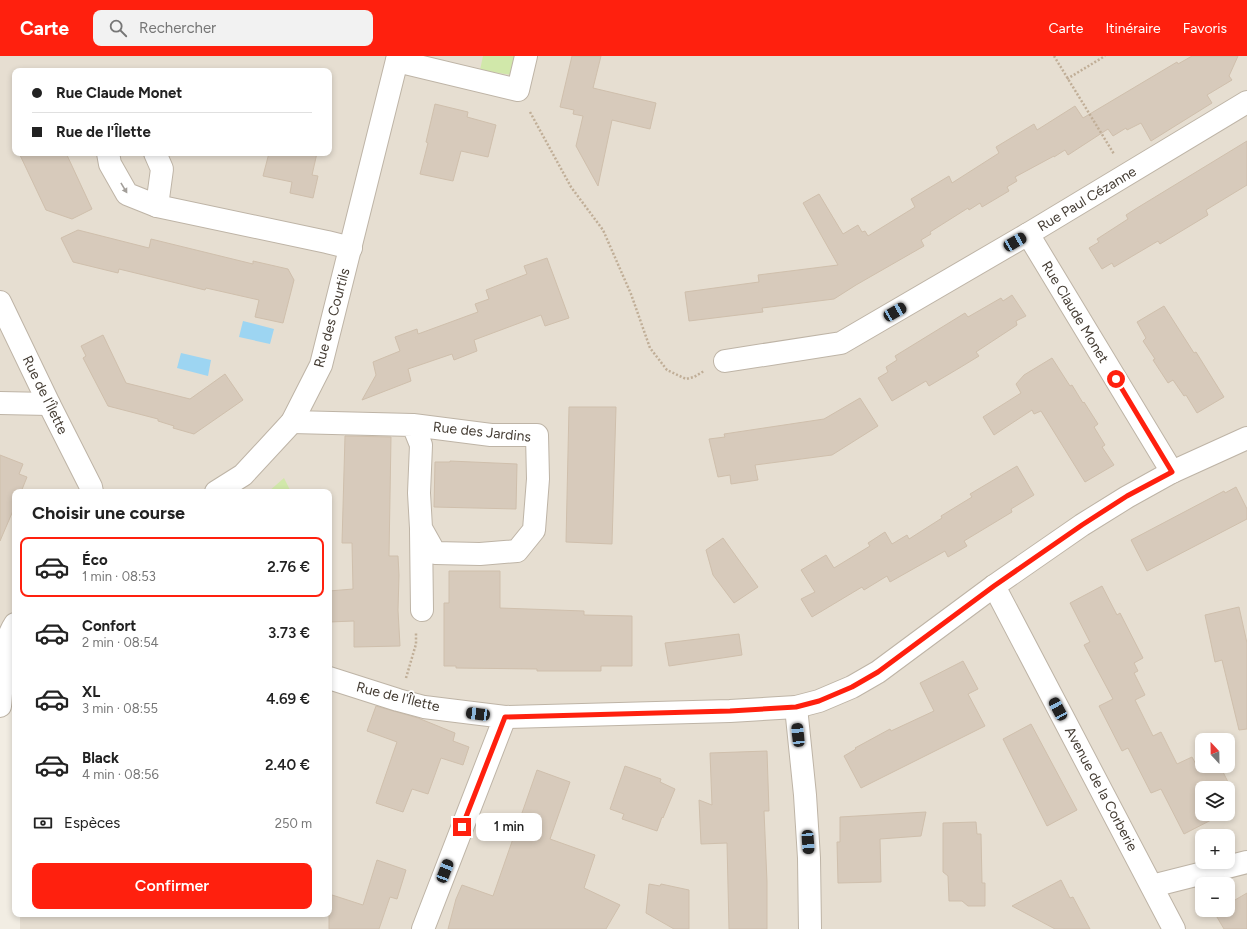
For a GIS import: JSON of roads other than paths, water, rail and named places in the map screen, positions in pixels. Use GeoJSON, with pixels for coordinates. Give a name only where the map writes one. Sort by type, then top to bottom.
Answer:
{"type":"FeatureCollection","features":[{"type":"Feature","properties":{"kind":"street","name":"Rue des Courtils"},"geometry":{"type":"LineString","coordinates":[[221,489],[243,475],[292,422],[321,364],[398,59],[518,90],[526,56]]}},
{"type":"Feature","properties":{"kind":"street","name":"Rue Paul Cézanne"},"geometry":{"type":"LineString","coordinates":[[725,361],[841,343],[1028,234],[1247,102]]}},
{"type":"Feature","properties":{"kind":"street"},"geometry":{"type":"LineString","coordinates":[[109,156],[110,164],[126,194],[158,206],[351,248]]}},
{"type":"Feature","properties":{"kind":"street"},"geometry":{"type":"LineString","coordinates":[[156,156],[162,169],[158,206]]}},
{"type":"Feature","properties":{"kind":"street","name":"Rue Claude Monet"},"geometry":{"type":"LineString","coordinates":[[1028,234],[1172,472]]}},
{"type":"Feature","properties":{"kind":"street","name":"Rue de l'Îlette"},"geometry":{"type":"LineString","coordinates":[[0,302],[49,404],[93,489]]}},
{"type":"Feature","properties":{"kind":"street"},"geometry":{"type":"LineString","coordinates":[[0,403],[49,404]]}},
{"type":"Feature","properties":{"kind":"street","name":"Rue des Jardins"},"geometry":{"type":"LineString","coordinates":[[292,422],[413,425],[491,435],[537,435],[538,479],[534,530],[517,551],[480,554],[435,553],[421,528]]}},
{"type":"Feature","properties":{"kind":"street","name":"Rue des Jardins"},"geometry":{"type":"LineString","coordinates":[[413,425],[421,445],[419,493],[422,610]]}},
{"type":"Feature","properties":{"kind":"street","name":"Rue de l'Îlette"},"geometry":{"type":"LineString","coordinates":[[332,679],[424,707],[505,717],[730,711],[796,707],[819,701],[852,687],[878,672],[994,586],[1082,525],[1127,496],[1172,472],[1247,438]]}},
{"type":"Feature","properties":{"kind":"street","name":"Avenue de la Corberie"},"geometry":{"type":"LineString","coordinates":[[994,586],[1174,929]]}},
{"type":"Feature","properties":{"kind":"street"},"geometry":{"type":"LineString","coordinates":[[0,706],[5,647],[12,629]]}},
{"type":"Feature","properties":{"kind":"street"},"geometry":{"type":"LineString","coordinates":[[796,707],[805,795],[809,858],[810,929]]}},
{"type":"Feature","properties":{"kind":"street"},"geometry":{"type":"LineString","coordinates":[[423,929],[505,717]]}},
{"type":"Feature","properties":{"kind":"street"},"geometry":{"type":"LineString","coordinates":[[1152,886],[1247,862]]}},
{"type":"Feature","properties":{"kind":"water"},"geometry":{"type":"Polygon","coordinates":[[[243,321],[274,329],[270,344],[239,337],[243,321]]]}},
{"type":"Feature","properties":{"kind":"water"},"geometry":{"type":"Polygon","coordinates":[[[181,353],[211,360],[208,376],[177,368],[181,353]]]}}]}
